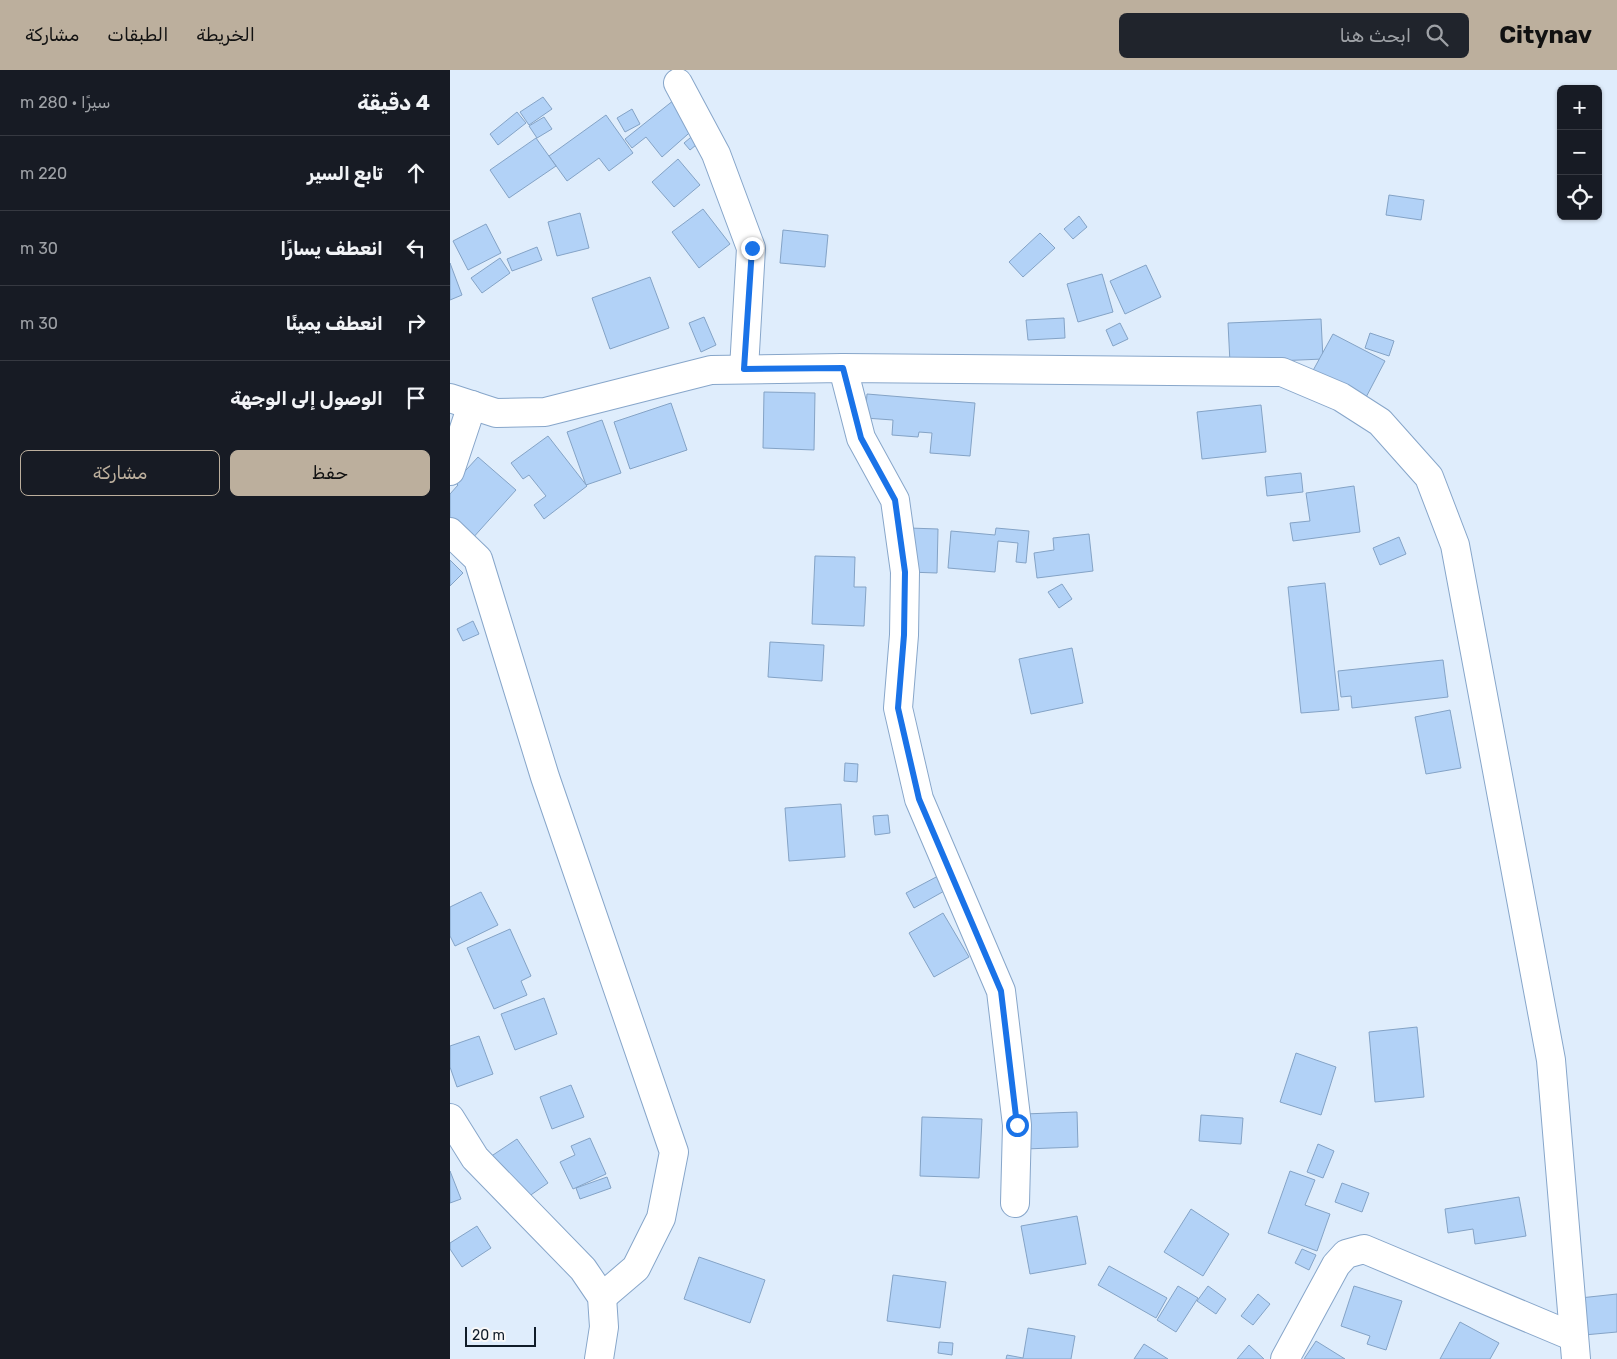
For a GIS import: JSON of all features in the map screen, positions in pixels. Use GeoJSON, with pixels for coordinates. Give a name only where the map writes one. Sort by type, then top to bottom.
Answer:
{"type":"FeatureCollection","features":[{"type":"Feature","properties":{"kind":"street"},"geometry":{"type":"LineString","coordinates":[[678,83],[716,154],[752,248],[744,369]]}},
{"type":"Feature","properties":{"kind":"street"},"geometry":{"type":"LineString","coordinates":[[843,368],[861,438],[895,500],[905,572],[904,635],[898,708],[919,799],[1001,991],[1017,1125],[1016,1203]]}},
{"type":"Feature","properties":{"kind":"street"},"geometry":{"type":"LineString","coordinates":[[450,471],[461,402],[496,412],[545,412],[710,370],[843,368],[1282,372],[1341,397],[1380,422],[1429,477],[1454,545],[1551,1060],[1575,1348],[1364,1249],[1346,1254],[1336,1265],[1285,1359]]}},
{"type":"Feature","properties":{"kind":"street"},"geometry":{"type":"LineString","coordinates":[[450,532],[478,559],[548,786],[674,1152],[662,1218],[636,1268],[602,1297]]}},
{"type":"Feature","properties":{"kind":"street"},"geometry":{"type":"LineString","coordinates":[[450,1118],[475,1158],[583,1270],[602,1297],[604,1327],[599,1359]]}},
{"type":"Feature","properties":{"kind":"building"},"geometry":{"type":"Polygon","coordinates":[[[543,97],[552,109],[529,125],[520,112],[543,97]]]}},
{"type":"Feature","properties":{"kind":"building"},"geometry":{"type":"Polygon","coordinates":[[[674,100],[696,127],[662,157],[646,137],[632,148],[625,139],[674,100]]]}},
{"type":"Feature","properties":{"kind":"building"},"geometry":{"type":"Polygon","coordinates":[[[632,109],[640,124],[625,132],[617,118],[632,109]]]}},
{"type":"Feature","properties":{"kind":"building"},"geometry":{"type":"Polygon","coordinates":[[[517,112],[526,123],[498,145],[490,134],[517,112]]]}},
{"type":"Feature","properties":{"kind":"building"},"geometry":{"type":"Polygon","coordinates":[[[606,115],[633,153],[609,171],[599,158],[567,181],[549,156],[606,115]]]}},
{"type":"Feature","properties":{"kind":"building"},"geometry":{"type":"Polygon","coordinates":[[[544,117],[552,129],[537,138],[529,126],[544,117]]]}},
{"type":"Feature","properties":{"kind":"building"},"geometry":{"type":"Polygon","coordinates":[[[696,133],[702,140],[690,150],[684,143],[696,133]]]}},
{"type":"Feature","properties":{"kind":"building"},"geometry":{"type":"Polygon","coordinates":[[[536,138],[556,166],[509,198],[490,170],[536,138]]]}},
{"type":"Feature","properties":{"kind":"building"},"geometry":{"type":"Polygon","coordinates":[[[678,159],[700,185],[674,207],[652,182],[678,159]]]}},
{"type":"Feature","properties":{"kind":"building"},"geometry":{"type":"Polygon","coordinates":[[[1389,195],[1424,200],[1421,220],[1386,215],[1389,195]]]}},
{"type":"Feature","properties":{"kind":"building"},"geometry":{"type":"Polygon","coordinates":[[[703,209],[730,244],[699,268],[672,232],[703,209]]]}},
{"type":"Feature","properties":{"kind":"building"},"geometry":{"type":"Polygon","coordinates":[[[580,213],[589,248],[557,256],[548,222],[580,213]]]}},
{"type":"Feature","properties":{"kind":"building"},"geometry":{"type":"Polygon","coordinates":[[[1079,216],[1087,227],[1073,239],[1064,229],[1079,216]]]}},
{"type":"Feature","properties":{"kind":"building"},"geometry":{"type":"Polygon","coordinates":[[[486,224],[501,253],[468,270],[453,241],[486,224]]]}},
{"type":"Feature","properties":{"kind":"building"},"geometry":{"type":"Polygon","coordinates":[[[783,230],[828,235],[825,267],[780,263],[783,230]]]}},
{"type":"Feature","properties":{"kind":"building"},"geometry":{"type":"Polygon","coordinates":[[[1040,233],[1055,248],[1023,277],[1009,262],[1040,233]]]}},
{"type":"Feature","properties":{"kind":"building"},"geometry":{"type":"Polygon","coordinates":[[[537,247],[542,260],[512,271],[507,259],[537,247]]]}},
{"type":"Feature","properties":{"kind":"building"},"geometry":{"type":"Polygon","coordinates":[[[500,258],[510,273],[482,293],[471,278],[500,258]]]}},
{"type":"Feature","properties":{"kind":"building"},"geometry":{"type":"Polygon","coordinates":[[[450,263],[462,295],[450,300],[450,263]]]}},
{"type":"Feature","properties":{"kind":"building"},"geometry":{"type":"Polygon","coordinates":[[[1146,265],[1161,297],[1125,314],[1110,281],[1146,265]]]}},
{"type":"Feature","properties":{"kind":"building"},"geometry":{"type":"Polygon","coordinates":[[[1102,274],[1113,312],[1078,322],[1067,284],[1102,274]]]}},
{"type":"Feature","properties":{"kind":"building"},"geometry":{"type":"Polygon","coordinates":[[[650,277],[669,328],[610,349],[592,298],[650,277]]]}},
{"type":"Feature","properties":{"kind":"building"},"geometry":{"type":"Polygon","coordinates":[[[704,317],[716,345],[701,352],[689,323],[704,317]]]}},
{"type":"Feature","properties":{"kind":"building"},"geometry":{"type":"Polygon","coordinates":[[[1064,318],[1065,338],[1028,340],[1026,320],[1064,318]]]}},
{"type":"Feature","properties":{"kind":"building"},"geometry":{"type":"Polygon","coordinates":[[[1321,319],[1323,359],[1230,363],[1228,323],[1321,319]]]}},
{"type":"Feature","properties":{"kind":"building"},"geometry":{"type":"Polygon","coordinates":[[[1120,323],[1128,339],[1113,346],[1106,330],[1120,323]]]}},
{"type":"Feature","properties":{"kind":"building"},"geometry":{"type":"Polygon","coordinates":[[[1370,333],[1394,341],[1389,356],[1365,348],[1370,333]]]}},
{"type":"Feature","properties":{"kind":"building"},"geometry":{"type":"Polygon","coordinates":[[[1333,334],[1385,361],[1363,403],[1310,376],[1333,334]]]}},
{"type":"Feature","properties":{"kind":"building"},"geometry":{"type":"Polygon","coordinates":[[[764,392],[815,393],[814,450],[763,448],[764,392]]]}},
{"type":"Feature","properties":{"kind":"building"},"geometry":{"type":"Polygon","coordinates":[[[867,394],[975,403],[970,456],[930,453],[932,433],[919,432],[918,437],[892,435],[893,420],[865,418],[867,394]]]}},
{"type":"Feature","properties":{"kind":"building"},"geometry":{"type":"Polygon","coordinates":[[[671,403],[687,450],[630,469],[614,422],[671,403]]]}},
{"type":"Feature","properties":{"kind":"building"},"geometry":{"type":"Polygon","coordinates":[[[1261,405],[1266,452],[1202,459],[1197,412],[1261,405]]]}},
{"type":"Feature","properties":{"kind":"building"},"geometry":{"type":"Polygon","coordinates":[[[602,420],[621,473],[586,485],[567,432],[602,420]]]}},
{"type":"Feature","properties":{"kind":"building"},"geometry":{"type":"Polygon","coordinates":[[[548,436],[587,486],[544,519],[534,505],[546,496],[529,475],[523,479],[511,463],[548,436]]]}},
{"type":"Feature","properties":{"kind":"building"},"geometry":{"type":"Polygon","coordinates":[[[478,457],[516,490],[471,540],[450,521],[450,494],[458,485],[455,482],[478,457]]]}},
{"type":"Feature","properties":{"kind":"building"},"geometry":{"type":"Polygon","coordinates":[[[1301,473],[1303,492],[1267,496],[1265,477],[1301,473]]]}},
{"type":"Feature","properties":{"kind":"building"},"geometry":{"type":"Polygon","coordinates":[[[1354,486],[1360,532],[1293,541],[1290,523],[1310,521],[1306,493],[1354,486]]]}},
{"type":"Feature","properties":{"kind":"building"},"geometry":{"type":"Polygon","coordinates":[[[909,528],[938,529],[937,573],[908,572],[909,528]]]}},
{"type":"Feature","properties":{"kind":"building"},"geometry":{"type":"Polygon","coordinates":[[[996,528],[1029,531],[1026,563],[1016,562],[1018,543],[998,541],[995,572],[948,568],[951,531],[995,535],[996,528]]]}},
{"type":"Feature","properties":{"kind":"building"},"geometry":{"type":"Polygon","coordinates":[[[1089,534],[1093,571],[1037,578],[1034,553],[1054,550],[1053,538],[1089,534]]]}},
{"type":"Feature","properties":{"kind":"building"},"geometry":{"type":"Polygon","coordinates":[[[1399,537],[1406,554],[1380,565],[1373,548],[1399,537]]]}},
{"type":"Feature","properties":{"kind":"building"},"geometry":{"type":"Polygon","coordinates":[[[815,556],[855,557],[854,587],[866,587],[864,626],[812,624],[815,556]]]}},
{"type":"Feature","properties":{"kind":"building"},"geometry":{"type":"Polygon","coordinates":[[[450,560],[463,573],[450,586],[450,560]]]}},
{"type":"Feature","properties":{"kind":"building"},"geometry":{"type":"Polygon","coordinates":[[[1325,583],[1339,710],[1301,713],[1288,587],[1325,583]]]}},
{"type":"Feature","properties":{"kind":"building"},"geometry":{"type":"Polygon","coordinates":[[[1062,584],[1072,599],[1059,608],[1048,592],[1062,584]]]}},
{"type":"Feature","properties":{"kind":"building"},"geometry":{"type":"Polygon","coordinates":[[[473,621],[479,634],[463,641],[457,629],[473,621]]]}},
{"type":"Feature","properties":{"kind":"building"},"geometry":{"type":"Polygon","coordinates":[[[770,642],[824,645],[822,681],[768,677],[770,642]]]}},
{"type":"Feature","properties":{"kind":"building"},"geometry":{"type":"Polygon","coordinates":[[[1072,648],[1083,703],[1031,714],[1019,659],[1072,648]]]}},
{"type":"Feature","properties":{"kind":"building"},"geometry":{"type":"Polygon","coordinates":[[[1443,660],[1448,697],[1352,708],[1351,696],[1341,697],[1338,671],[1443,660]]]}},
{"type":"Feature","properties":{"kind":"building"},"geometry":{"type":"Polygon","coordinates":[[[1450,710],[1461,768],[1426,774],[1415,717],[1450,710]]]}},
{"type":"Feature","properties":{"kind":"building"},"geometry":{"type":"Polygon","coordinates":[[[845,763],[858,764],[857,782],[844,781],[845,763]]]}},
{"type":"Feature","properties":{"kind":"building"},"geometry":{"type":"Polygon","coordinates":[[[841,804],[845,857],[789,861],[785,808],[841,804]]]}},
{"type":"Feature","properties":{"kind":"building"},"geometry":{"type":"Polygon","coordinates":[[[888,815],[890,833],[875,835],[873,816],[888,815]]]}},
{"type":"Feature","properties":{"kind":"building"},"geometry":{"type":"Polygon","coordinates":[[[938,876],[946,890],[914,908],[906,893],[938,876]]]}},
{"type":"Feature","properties":{"kind":"building"},"geometry":{"type":"Polygon","coordinates":[[[481,892],[498,925],[455,946],[450,936],[450,907],[481,892]]]}},
{"type":"Feature","properties":{"kind":"building"},"geometry":{"type":"Polygon","coordinates":[[[943,913],[969,957],[934,977],[909,933],[943,913]]]}},
{"type":"Feature","properties":{"kind":"building"},"geometry":{"type":"Polygon","coordinates":[[[510,929],[531,976],[521,981],[527,995],[494,1009],[467,948],[510,929]]]}},
{"type":"Feature","properties":{"kind":"building"},"geometry":{"type":"Polygon","coordinates":[[[544,998],[557,1034],[515,1050],[501,1014],[544,998]]]}},
{"type":"Feature","properties":{"kind":"building"},"geometry":{"type":"Polygon","coordinates":[[[1417,1027],[1424,1097],[1375,1102],[1369,1032],[1417,1027]]]}},
{"type":"Feature","properties":{"kind":"building"},"geometry":{"type":"Polygon","coordinates":[[[479,1036],[493,1074],[457,1087],[450,1067],[450,1046],[479,1036]]]}},
{"type":"Feature","properties":{"kind":"building"},"geometry":{"type":"Polygon","coordinates":[[[1296,1053],[1336,1067],[1321,1115],[1280,1102],[1296,1053]]]}},
{"type":"Feature","properties":{"kind":"building"},"geometry":{"type":"Polygon","coordinates":[[[571,1085],[584,1117],[552,1129],[540,1097],[571,1085]]]}},
{"type":"Feature","properties":{"kind":"building"},"geometry":{"type":"Polygon","coordinates":[[[1077,1112],[1078,1147],[1025,1149],[1024,1114],[1077,1112]]]}},
{"type":"Feature","properties":{"kind":"building"},"geometry":{"type":"Polygon","coordinates":[[[1201,1115],[1243,1118],[1241,1144],[1199,1141],[1201,1115]]]}},
{"type":"Feature","properties":{"kind":"building"},"geometry":{"type":"Polygon","coordinates":[[[922,1117],[982,1119],[979,1178],[920,1176],[922,1117]]]}},
{"type":"Feature","properties":{"kind":"building"},"geometry":{"type":"Polygon","coordinates":[[[590,1138],[606,1174],[573,1189],[560,1162],[575,1155],[571,1146],[590,1138]]]}},
{"type":"Feature","properties":{"kind":"building"},"geometry":{"type":"Polygon","coordinates":[[[517,1139],[548,1183],[515,1206],[484,1161],[517,1139]]]}},
{"type":"Feature","properties":{"kind":"building"},"geometry":{"type":"Polygon","coordinates":[[[1318,1144],[1334,1151],[1323,1178],[1307,1172],[1318,1144]]]}},
{"type":"Feature","properties":{"kind":"building"},"geometry":{"type":"Polygon","coordinates":[[[450,1171],[461,1199],[450,1203],[450,1171]]]}},
{"type":"Feature","properties":{"kind":"building"},"geometry":{"type":"Polygon","coordinates":[[[1290,1171],[1315,1180],[1305,1205],[1330,1214],[1317,1251],[1268,1233],[1290,1171]]]}},
{"type":"Feature","properties":{"kind":"building"},"geometry":{"type":"Polygon","coordinates":[[[607,1177],[611,1188],[580,1199],[576,1188],[607,1177]]]}},
{"type":"Feature","properties":{"kind":"building"},"geometry":{"type":"Polygon","coordinates":[[[1342,1183],[1369,1193],[1362,1212],[1335,1202],[1342,1183]]]}},
{"type":"Feature","properties":{"kind":"building"},"geometry":{"type":"Polygon","coordinates":[[[1519,1197],[1526,1236],[1475,1244],[1473,1229],[1448,1233],[1445,1209],[1519,1197]]]}},
{"type":"Feature","properties":{"kind":"building"},"geometry":{"type":"Polygon","coordinates":[[[1191,1209],[1229,1234],[1203,1276],[1164,1252],[1191,1209]]]}},
{"type":"Feature","properties":{"kind":"building"},"geometry":{"type":"Polygon","coordinates":[[[1077,1216],[1086,1264],[1030,1274],[1021,1226],[1077,1216]]]}},
{"type":"Feature","properties":{"kind":"building"},"geometry":{"type":"Polygon","coordinates":[[[477,1226],[491,1248],[462,1267],[450,1249],[450,1243],[477,1226]]]}},
{"type":"Feature","properties":{"kind":"building"},"geometry":{"type":"Polygon","coordinates":[[[1302,1249],[1316,1255],[1309,1270],[1295,1263],[1302,1249]]]}},
{"type":"Feature","properties":{"kind":"building"},"geometry":{"type":"Polygon","coordinates":[[[699,1257],[765,1280],[750,1323],[684,1299],[699,1257]]]}},
{"type":"Feature","properties":{"kind":"building"},"geometry":{"type":"Polygon","coordinates":[[[1109,1266],[1167,1298],[1156,1318],[1098,1285],[1109,1266]]]}},
{"type":"Feature","properties":{"kind":"building"},"geometry":{"type":"Polygon","coordinates":[[[893,1275],[946,1282],[940,1328],[887,1321],[893,1275]]]}},
{"type":"Feature","properties":{"kind":"building"},"geometry":{"type":"Polygon","coordinates":[[[1178,1286],[1198,1298],[1176,1332],[1157,1320],[1178,1286]]]}},
{"type":"Feature","properties":{"kind":"building"},"geometry":{"type":"Polygon","coordinates":[[[1208,1286],[1226,1299],[1216,1314],[1197,1301],[1208,1286]]]}},
{"type":"Feature","properties":{"kind":"building"},"geometry":{"type":"Polygon","coordinates":[[[1354,1286],[1402,1301],[1386,1350],[1367,1344],[1370,1336],[1341,1326],[1354,1286]]]}},
{"type":"Feature","properties":{"kind":"building"},"geometry":{"type":"Polygon","coordinates":[[[1258,1294],[1270,1304],[1253,1325],[1241,1316],[1258,1294]]]}},
{"type":"Feature","properties":{"kind":"building"},"geometry":{"type":"Polygon","coordinates":[[[1617,1294],[1617,1332],[1584,1335],[1580,1298],[1617,1294]]]}},
{"type":"Feature","properties":{"kind":"building"},"geometry":{"type":"Polygon","coordinates":[[[1460,1322],[1499,1343],[1490,1359],[1440,1359],[1460,1322]]]}},
{"type":"Feature","properties":{"kind":"building"},"geometry":{"type":"Polygon","coordinates":[[[1028,1328],[1075,1336],[1071,1359],[1006,1359],[1007,1355],[1023,1358],[1028,1328]]]}},
{"type":"Feature","properties":{"kind":"building"},"geometry":{"type":"Polygon","coordinates":[[[1316,1341],[1345,1359],[1304,1359],[1316,1341]]]}},
{"type":"Feature","properties":{"kind":"building"},"geometry":{"type":"Polygon","coordinates":[[[939,1342],[953,1343],[952,1355],[938,1353],[939,1342]]]}},
{"type":"Feature","properties":{"kind":"building"},"geometry":{"type":"Polygon","coordinates":[[[1144,1344],[1168,1359],[1134,1359],[1144,1344]]]}},
{"type":"Feature","properties":{"kind":"building"},"geometry":{"type":"Polygon","coordinates":[[[1249,1345],[1264,1359],[1237,1359],[1249,1345]]]}},
{"type":"Feature","properties":{"kind":"route"},"geometry":{"type":"LineString","coordinates":[[752,248],[752,275],[744,369],[843,368],[861,438],[895,500],[905,572],[904,635],[898,708],[919,799],[1001,991],[1017,1125]]}}]}
